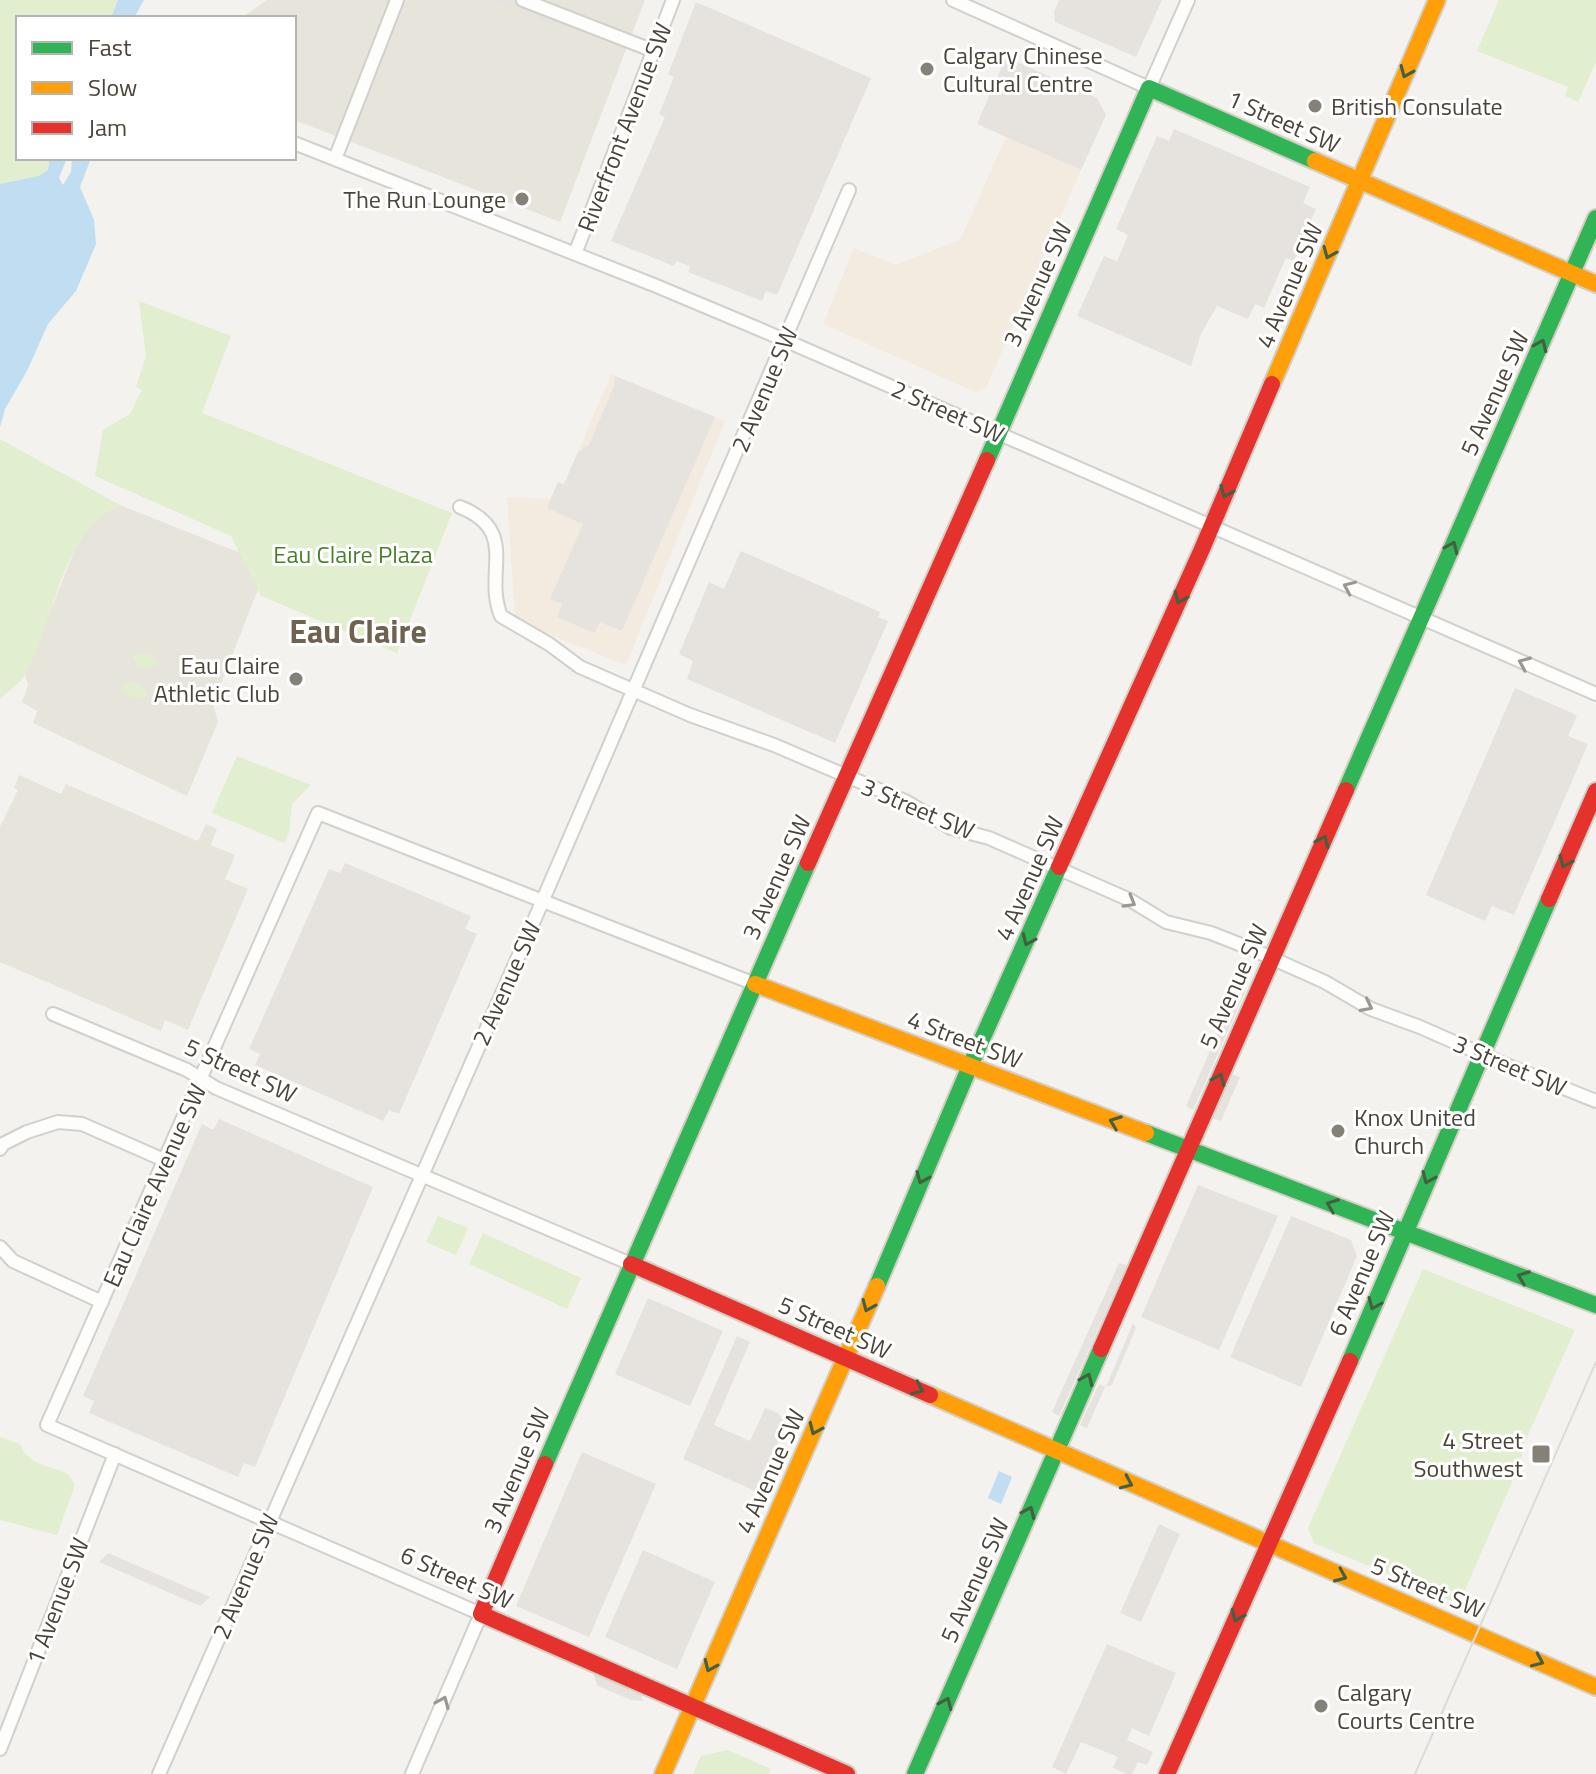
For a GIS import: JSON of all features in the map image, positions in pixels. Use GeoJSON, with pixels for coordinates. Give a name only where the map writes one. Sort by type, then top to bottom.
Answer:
{"type":"FeatureCollection","features":[{"type":"Feature","properties":{"kind":"main road","name":"4 Avenue SW"},"geometry":{"type":"LineString","coordinates":[[663,1774],[847,1357],[970,1066],[1211,527],[1437,0]]}},
{"type":"Feature","properties":{"kind":"main road","name":"1 Street SW"},"geometry":{"type":"LineString","coordinates":[[1149,88],[1596,284]]}},
{"type":"Feature","properties":{"kind":"main road","name":"3 Avenue SW"},"geometry":{"type":"LineString","coordinates":[[481,1614],[631,1264],[1149,88]]}},
{"type":"Feature","properties":{"kind":"main road","name":"5 Avenue SW"},"geometry":{"type":"LineString","coordinates":[[915,1774],[1596,218]]}},
{"type":"Feature","properties":{"kind":"main road","name":"6 Avenue SW"},"geometry":{"type":"LineString","coordinates":[[1167,1774],[1596,791]]}},
{"type":"Feature","properties":{"kind":"main road","name":"4 Street SW"},"geometry":{"type":"LineString","coordinates":[[755,984],[1596,1305]]}},
{"type":"Feature","properties":{"kind":"main road","name":"5 Street SW"},"geometry":{"type":"LineString","coordinates":[[631,1264],[1596,1687]]}},
{"type":"Feature","properties":{"kind":"main road","name":"6 Street SW"},"geometry":{"type":"LineString","coordinates":[[481,1614],[847,1774]]}},
{"type":"Feature","properties":{"kind":"street"},"geometry":{"type":"LineString","coordinates":[[335,159],[397,0]]}},
{"type":"Feature","properties":{"kind":"street"},"geometry":{"type":"LineString","coordinates":[[523,0],[654,51]]}},
{"type":"Feature","properties":{"kind":"street","name":"Riverfront Avenue SW"},"geometry":{"type":"LineString","coordinates":[[575,254],[673,0]]}},
{"type":"Feature","properties":{"kind":"street","name":"1 Street SW"},"geometry":{"type":"LineString","coordinates":[[953,0],[1149,88]]}},
{"type":"Feature","properties":{"kind":"street","name":"3 Avenue SW"},"geometry":{"type":"LineString","coordinates":[[1149,88],[1188,0]]}},
{"type":"Feature","properties":{"kind":"street","name":"2 Street SW"},"geometry":{"type":"LineString","coordinates":[[296,144],[784,340],[1596,694]]}},
{"type":"Feature","properties":{"kind":"street","name":"2 Avenue SW"},"geometry":{"type":"LineString","coordinates":[[159,1774],[542,901],[849,190]]}},
{"type":"Feature","properties":{"kind":"street","name":"3 Street SW"},"geometry":{"type":"LineString","coordinates":[[460,507],[482,517],[494,536],[497,599],[501,616],[549,644],[580,667],[690,715],[774,745],[905,801],[951,828],[989,838],[1130,900],[1166,922],[1211,933],[1325,982],[1371,1009],[1596,1101]]}},
{"type":"Feature","properties":{"kind":"street","name":"4 Street SW"},"geometry":{"type":"LineString","coordinates":[[318,813],[755,984]]}},
{"type":"Feature","properties":{"kind":"street","name":"Eau Claire Avenue SW"},"geometry":{"type":"LineString","coordinates":[[47,1425],[318,813]]}},
{"type":"Feature","properties":{"kind":"street","name":"5 Street SW"},"geometry":{"type":"LineString","coordinates":[[53,1014],[187,1070],[216,1088],[631,1264]]}},
{"type":"Feature","properties":{"kind":"street"},"geometry":{"type":"LineString","coordinates":[[0,1149],[3,1144],[27,1132],[58,1122],[82,1124],[164,1160]]}},
{"type":"Feature","properties":{"kind":"street"},"geometry":{"type":"LineString","coordinates":[[0,1247],[13,1261],[102,1302]]}},
{"type":"Feature","properties":{"kind":"street","name":"6 Street SW"},"geometry":{"type":"LineString","coordinates":[[47,1425],[481,1614]]}},
{"type":"Feature","properties":{"kind":"street","name":"1 Avenue SW"},"geometry":{"type":"LineString","coordinates":[[0,1749],[115,1454]]}},
{"type":"Feature","properties":{"kind":"street","name":"3 Avenue SW"},"geometry":{"type":"LineString","coordinates":[[412,1774],[481,1614]]}},
{"type":"Feature","properties":{"kind":"shaded area"},"geometry":{"type":"Polygon","coordinates":[[[267,0],[645,0],[560,222],[296,121],[296,16],[244,16],[267,0]]]}},
{"type":"Feature","properties":{"kind":"shaded area"},"geometry":{"type":"Polygon","coordinates":[[[491,0],[502,0],[569,25],[567,30],[491,0]]]}},
{"type":"Feature","properties":{"kind":"shaded area"},"geometry":{"type":"Polygon","coordinates":[[[1059,0],[1162,0],[1136,57],[1055,22],[1054,12],[1059,0]]]}},
{"type":"Feature","properties":{"kind":"shaded area"},"geometry":{"type":"Polygon","coordinates":[[[696,2],[871,78],[777,295],[766,291],[762,301],[688,272],[690,266],[676,261],[674,266],[611,241],[665,117],[659,114],[674,77],[668,74],[696,2]]]}},
{"type":"Feature","properties":{"kind":"shaded area"},"geometry":{"type":"Polygon","coordinates":[[[1006,57],[1097,98],[1106,115],[1081,170],[977,124],[1006,57]]]}},
{"type":"Feature","properties":{"kind":"shaded area"},"geometry":{"type":"Polygon","coordinates":[[[1174,129],[1310,187],[1303,203],[1316,209],[1294,261],[1286,258],[1264,308],[1255,304],[1248,319],[1217,306],[1201,334],[1191,366],[1077,316],[1104,256],[1117,261],[1128,235],[1116,229],[1157,136],[1169,141],[1174,129]]]}},
{"type":"Feature","properties":{"kind":"shaded area"},"geometry":{"type":"Polygon","coordinates":[[[1006,137],[1081,170],[986,388],[975,392],[823,324],[854,248],[895,265],[960,240],[1006,137]]]}},
{"type":"Feature","properties":{"kind":"shaded area"},"geometry":{"type":"Polygon","coordinates":[[[611,374],[725,421],[626,665],[543,632],[515,617],[507,497],[550,499],[558,482],[564,484],[611,374]]]}},
{"type":"Feature","properties":{"kind":"shaded area"},"geometry":{"type":"Polygon","coordinates":[[[615,376],[715,417],[622,631],[600,622],[594,633],[557,617],[562,604],[550,599],[583,524],[547,508],[558,482],[564,484],[578,452],[589,445],[614,386],[615,376]]]}},
{"type":"Feature","properties":{"kind":"shaded area"},"geometry":{"type":"Polygon","coordinates":[[[120,505],[268,564],[213,704],[218,722],[187,796],[33,723],[37,711],[22,702],[28,685],[25,675],[75,549],[87,527],[120,505]]]}},
{"type":"Feature","properties":{"kind":"shaded area"},"geometry":{"type":"Polygon","coordinates":[[[741,551],[880,612],[878,617],[888,621],[835,743],[687,679],[693,661],[679,654],[709,582],[724,589],[741,551]]]}},
{"type":"Feature","properties":{"kind":"shaded area"},"geometry":{"type":"Polygon","coordinates":[[[1515,688],[1577,715],[1568,736],[1588,744],[1514,915],[1492,906],[1485,921],[1426,895],[1515,688]]]}},
{"type":"Feature","properties":{"kind":"shaded area"},"geometry":{"type":"Polygon","coordinates":[[[19,775],[61,794],[66,784],[198,841],[206,824],[217,829],[211,845],[235,855],[225,879],[248,889],[188,1030],[165,1020],[161,1031],[0,962],[0,827],[18,790],[14,788],[19,775]]]}},
{"type":"Feature","properties":{"kind":"shaded area"},"geometry":{"type":"Polygon","coordinates":[[[345,863],[471,916],[465,929],[477,934],[399,1114],[389,1110],[383,1121],[255,1065],[260,1054],[249,1049],[329,869],[340,873],[345,863]]]}},
{"type":"Feature","properties":{"kind":"shaded area"},"geometry":{"type":"Polygon","coordinates":[[[1238,987],[1246,990],[1193,1110],[1186,1106],[1238,987]]]}},
{"type":"Feature","properties":{"kind":"shaded area"},"geometry":{"type":"Polygon","coordinates":[[[1231,1074],[1240,1077],[1221,1121],[1212,1118],[1231,1074]]]}},
{"type":"Feature","properties":{"kind":"shaded area"},"geometry":{"type":"Polygon","coordinates":[[[219,1119],[373,1187],[255,1467],[244,1463],[238,1477],[89,1413],[94,1401],[83,1396],[202,1124],[213,1130],[219,1119]]]}},
{"type":"Feature","properties":{"kind":"shaded area"},"geometry":{"type":"Polygon","coordinates":[[[1198,1185],[1278,1216],[1219,1350],[1141,1317],[1198,1185]]]}},
{"type":"Feature","properties":{"kind":"shaded area"},"geometry":{"type":"Polygon","coordinates":[[[1291,1216],[1351,1240],[1357,1256],[1301,1387],[1230,1357],[1291,1216]]]}},
{"type":"Feature","properties":{"kind":"shaded area"},"geometry":{"type":"Polygon","coordinates":[[[1119,1263],[1127,1265],[1059,1416],[1052,1412],[1119,1263]]]}},
{"type":"Feature","properties":{"kind":"shaded area"},"geometry":{"type":"Polygon","coordinates":[[[648,1298],[723,1331],[690,1406],[615,1374],[648,1298]]]}},
{"type":"Feature","properties":{"kind":"shaded area"},"geometry":{"type":"Polygon","coordinates":[[[1133,1323],[1136,1328],[1112,1385],[1106,1387],[1133,1323]]]}},
{"type":"Feature","properties":{"kind":"shaded area"},"geometry":{"type":"Polygon","coordinates":[[[737,1336],[750,1342],[714,1425],[750,1441],[765,1408],[778,1413],[786,1425],[770,1461],[773,1467],[762,1494],[683,1459],[737,1336]]]}},
{"type":"Feature","properties":{"kind":"shaded area"},"geometry":{"type":"Polygon","coordinates":[[[1099,1384],[1106,1387],[1087,1428],[1080,1425],[1099,1384]]]}},
{"type":"Feature","properties":{"kind":"shaded area"},"geometry":{"type":"Polygon","coordinates":[[[582,1452],[656,1484],[589,1637],[516,1606],[582,1452]]]}},
{"type":"Feature","properties":{"kind":"shaded area"},"geometry":{"type":"Polygon","coordinates":[[[1159,1524],[1180,1534],[1141,1622],[1120,1613],[1159,1524]]]}},
{"type":"Feature","properties":{"kind":"shaded area"},"geometry":{"type":"Polygon","coordinates":[[[643,1550],[715,1582],[677,1669],[605,1637],[643,1550]]]}},
{"type":"Feature","properties":{"kind":"shaded area"},"geometry":{"type":"Polygon","coordinates":[[[108,1553],[210,1597],[200,1606],[99,1562],[108,1553]]]}},
{"type":"Feature","properties":{"kind":"shaded area"},"geometry":{"type":"Polygon","coordinates":[[[1107,1644],[1176,1673],[1149,1736],[1132,1728],[1127,1740],[1153,1752],[1147,1765],[1138,1762],[1132,1774],[1127,1774],[1113,1768],[1118,1757],[1081,1742],[1066,1774],[1052,1767],[1107,1644]]]}},
{"type":"Feature","properties":{"kind":"shaded area"},"geometry":{"type":"Polygon","coordinates":[[[592,1671],[639,1689],[643,1701],[631,1700],[598,1686],[592,1671]]]}},
{"type":"Feature","properties":{"kind":"green space"},"geometry":{"type":"Polygon","coordinates":[[[0,0],[129,0],[125,16],[16,16],[16,160],[60,160],[50,176],[0,189],[0,0]]]}},
{"type":"Feature","properties":{"kind":"green space"},"geometry":{"type":"Polygon","coordinates":[[[1499,0],[1596,0],[1596,62],[1578,102],[1565,96],[1568,87],[1477,51],[1499,0]]]}},
{"type":"Feature","properties":{"kind":"green space","name":"Eau Claire Plaza"},"geometry":{"type":"Polygon","coordinates":[[[139,301],[231,336],[202,413],[452,513],[397,653],[261,596],[231,536],[95,476],[103,430],[130,414],[142,390],[136,387],[146,356],[139,301]]]}},
{"type":"Feature","properties":{"kind":"green space"},"geometry":{"type":"Polygon","coordinates":[[[0,439],[120,505],[100,518],[71,557],[26,673],[0,699],[0,439]]]}},
{"type":"Feature","properties":{"kind":"green space"},"geometry":{"type":"Polygon","coordinates":[[[132,655],[151,655],[159,664],[138,667],[132,655]]]}},
{"type":"Feature","properties":{"kind":"green space"},"geometry":{"type":"Polygon","coordinates":[[[134,681],[148,696],[133,697],[123,691],[121,687],[134,681]]]}},
{"type":"Feature","properties":{"kind":"green space"},"geometry":{"type":"Polygon","coordinates":[[[237,756],[311,785],[292,804],[289,833],[284,843],[212,813],[237,756]]]}},
{"type":"Feature","properties":{"kind":"green space"},"geometry":{"type":"Polygon","coordinates":[[[438,1216],[468,1228],[456,1255],[426,1242],[438,1216]]]}},
{"type":"Feature","properties":{"kind":"green space"},"geometry":{"type":"Polygon","coordinates":[[[483,1233],[581,1278],[567,1309],[469,1264],[483,1233]]]}},
{"type":"Feature","properties":{"kind":"green space"},"geometry":{"type":"Polygon","coordinates":[[[1423,1269],[1575,1330],[1524,1444],[1521,1461],[1459,1604],[1314,1543],[1308,1528],[1423,1269]]]}},
{"type":"Feature","properties":{"kind":"green space"},"geometry":{"type":"Polygon","coordinates":[[[0,1437],[20,1444],[33,1460],[68,1474],[75,1485],[57,1535],[0,1520],[0,1437]]]}},
{"type":"Feature","properties":{"kind":"green space"},"geometry":{"type":"Polygon","coordinates":[[[728,1750],[771,1769],[769,1774],[693,1774],[701,1756],[728,1750]]]}},
{"type":"Feature","properties":{"kind":"water"},"geometry":{"type":"Polygon","coordinates":[[[118,0],[144,0],[135,16],[112,16],[118,0]]]}},
{"type":"Feature","properties":{"kind":"water"},"geometry":{"type":"Polygon","coordinates":[[[50,160],[66,160],[59,178],[63,185],[71,172],[72,160],[90,160],[80,187],[94,220],[96,244],[76,291],[48,324],[27,371],[5,409],[0,427],[0,184],[39,176],[48,170],[50,160]]]}},
{"type":"Feature","properties":{"kind":"water"},"geometry":{"type":"Polygon","coordinates":[[[999,1471],[1012,1477],[1001,1504],[988,1498],[999,1471]]]}},
{"type":"Feature","properties":{"kind":"tram line"},"geometry":{"type":"LineString","coordinates":[[1415,1774],[1596,1362]]}},
{"type":"Feature","properties":{"kind":"traffic: fast"},"geometry":{"type":"LineString","coordinates":[[987,460],[1149,88],[1315,161]]}},
{"type":"Feature","properties":{"kind":"traffic: fast"},"geometry":{"type":"LineString","coordinates":[[1346,790],[1596,218]]}},
{"type":"Feature","properties":{"kind":"traffic: fast"},"geometry":{"type":"LineString","coordinates":[[545,1464],[808,863]]}},
{"type":"Feature","properties":{"kind":"traffic: fast"},"geometry":{"type":"LineString","coordinates":[[877,1286],[1059,867]]}},
{"type":"Feature","properties":{"kind":"traffic: fast"},"geometry":{"type":"LineString","coordinates":[[1350,1361],[1549,899]]}},
{"type":"Feature","properties":{"kind":"traffic: fast"},"geometry":{"type":"LineString","coordinates":[[1146,1133],[1596,1305]]}},
{"type":"Feature","properties":{"kind":"traffic: fast"},"geometry":{"type":"LineString","coordinates":[[915,1774],[1101,1349]]}},
{"type":"Feature","properties":{"kind":"traffic: slow"},"geometry":{"type":"LineString","coordinates":[[1272,384],[1437,0]]}},
{"type":"Feature","properties":{"kind":"traffic: slow"},"geometry":{"type":"LineString","coordinates":[[1315,161],[1596,284]]}},
{"type":"Feature","properties":{"kind":"traffic: slow"},"geometry":{"type":"LineString","coordinates":[[755,984],[1146,1133]]}},
{"type":"Feature","properties":{"kind":"traffic: slow"},"geometry":{"type":"LineString","coordinates":[[663,1774],[877,1286]]}},
{"type":"Feature","properties":{"kind":"traffic: slow"},"geometry":{"type":"LineString","coordinates":[[930,1395],[1596,1687]]}},
{"type":"Feature","properties":{"kind":"traffic: jam"},"geometry":{"type":"LineString","coordinates":[[1059,867],[1202,549],[1272,384]]}},
{"type":"Feature","properties":{"kind":"traffic: jam"},"geometry":{"type":"LineString","coordinates":[[808,863],[987,460]]}},
{"type":"Feature","properties":{"kind":"traffic: jam"},"geometry":{"type":"LineString","coordinates":[[1101,1349],[1346,790]]}},
{"type":"Feature","properties":{"kind":"traffic: jam"},"geometry":{"type":"LineString","coordinates":[[1549,899],[1596,791]]}},
{"type":"Feature","properties":{"kind":"traffic: jam"},"geometry":{"type":"LineString","coordinates":[[631,1264],[930,1395]]}},
{"type":"Feature","properties":{"kind":"traffic: jam"},"geometry":{"type":"LineString","coordinates":[[1167,1774],[1350,1361]]}},
{"type":"Feature","properties":{"kind":"traffic: jam"},"geometry":{"type":"LineString","coordinates":[[545,1464],[481,1614],[847,1774]]}},
{"type":"Feature","properties":{"kind":"place","name":"Calgary Chinese Cultural Centre"},"geometry":{"type":"Point","coordinates":[927,69]}},
{"type":"Feature","properties":{"kind":"place","name":"British Consulate"},"geometry":{"type":"Point","coordinates":[1315,106]}},
{"type":"Feature","properties":{"kind":"place","name":"The Run Lounge"},"geometry":{"type":"Point","coordinates":[522,199]}},
{"type":"Feature","properties":{"kind":"place","name":"Eau Claire Athletic Club"},"geometry":{"type":"Point","coordinates":[296,679]}},
{"type":"Feature","properties":{"kind":"place","name":"Knox United Church"},"geometry":{"type":"Point","coordinates":[1338,1131]}},
{"type":"Feature","properties":{"kind":"place","name":"4 Street Southwest"},"geometry":{"type":"Point","coordinates":[1541,1454]}},
{"type":"Feature","properties":{"kind":"place","name":"Calgary Courts Centre"},"geometry":{"type":"Point","coordinates":[1321,1706]}},
{"type":"Feature","properties":{"kind":"district","name":"Eau Claire"},"geometry":{"type":"Point","coordinates":[358,631]}}]}
